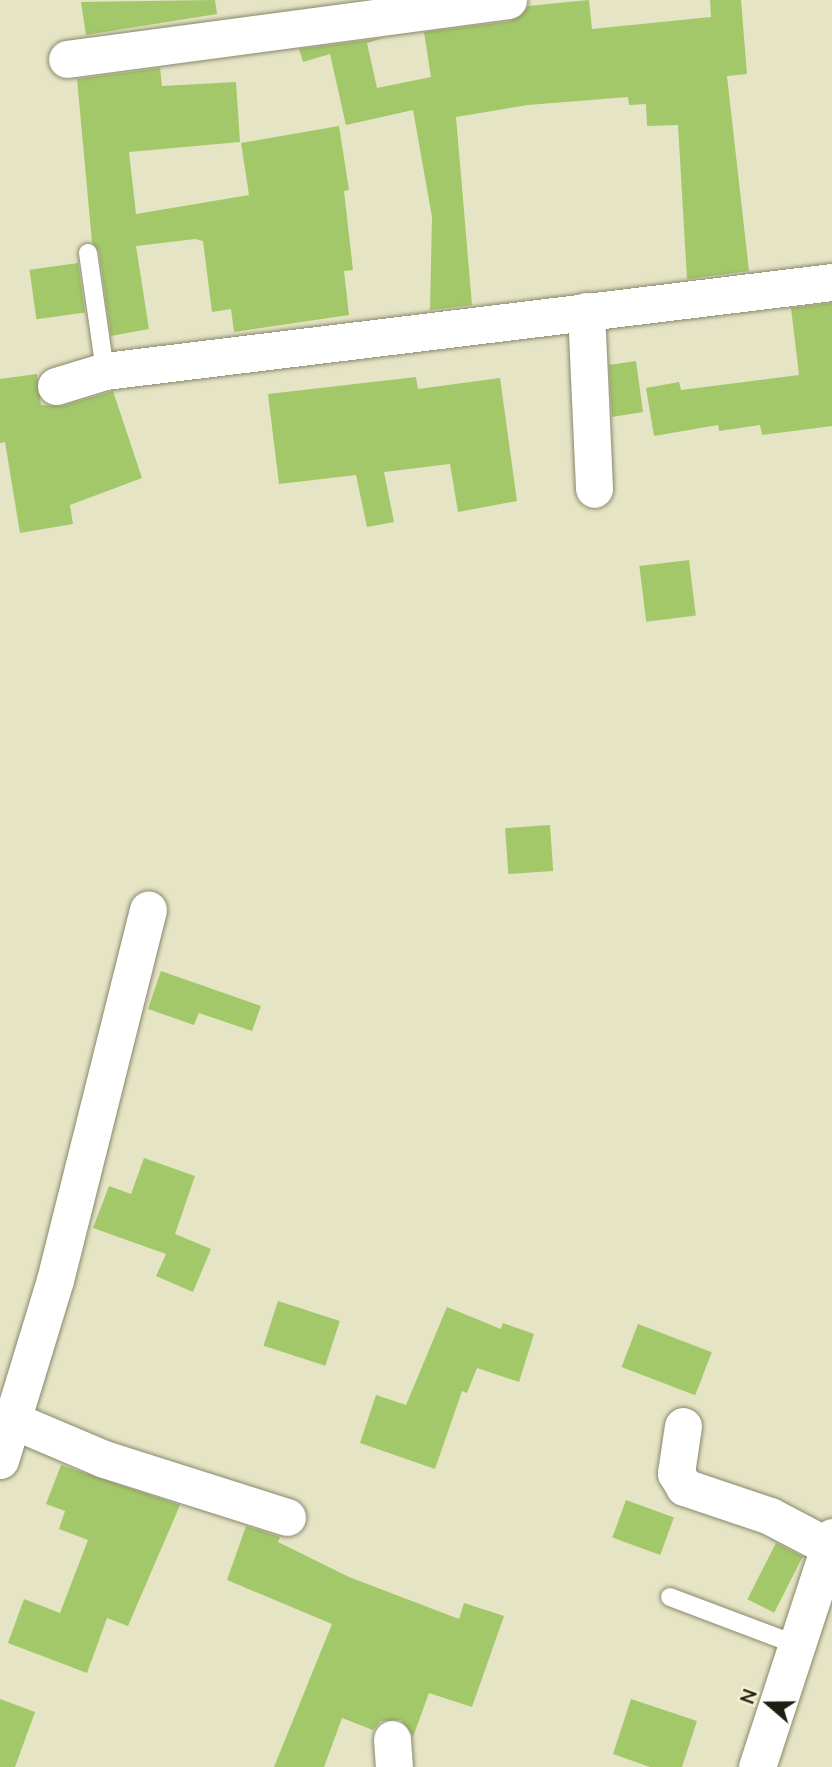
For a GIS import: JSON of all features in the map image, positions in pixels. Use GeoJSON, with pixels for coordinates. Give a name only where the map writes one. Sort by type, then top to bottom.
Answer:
{"type":"FeatureCollection","features":[{"type":"Feature","properties":{"kind":"street"},"geometry":{"type":"LineString","coordinates":[[67,59],[508,0]]}},
{"type":"Feature","properties":{"kind":"street"},"geometry":{"type":"LineString","coordinates":[[56,386],[105,371],[832,282]]}},
{"type":"Feature","properties":{"kind":"street"},"geometry":{"type":"LineString","coordinates":[[586,311],[594,489]]}},
{"type":"Feature","properties":{"kind":"street"},"geometry":{"type":"LineString","coordinates":[[0,1460],[55,1280],[148,909]]}},
{"type":"Feature","properties":{"kind":"street"},"geometry":{"type":"LineString","coordinates":[[12,1420],[104,1459],[287,1517]]}},
{"type":"Feature","properties":{"kind":"street"},"geometry":{"type":"LineString","coordinates":[[683,1426],[676,1473],[684,1487],[770,1516],[830,1542],[757,1767]]}},
{"type":"Feature","properties":{"kind":"lane"},"geometry":{"type":"LineString","coordinates":[[88,253],[105,371]]}},
{"type":"Feature","properties":{"kind":"lane"},"geometry":{"type":"LineString","coordinates":[[670,1597],[797,1645]]}},
{"type":"Feature","properties":{"kind":"building"},"geometry":{"type":"Polygon","coordinates":[[[215,0],[217,14],[86,35],[81,2],[215,0]]]}},
{"type":"Feature","properties":{"kind":"building"},"geometry":{"type":"Polygon","coordinates":[[[589,0],[592,29],[711,17],[710,0],[741,0],[747,74],[727,76],[749,271],[687,279],[678,125],[647,126],[646,104],[629,105],[628,97],[528,105],[456,117],[472,305],[430,310],[432,217],[413,110],[346,125],[330,54],[303,62],[299,49],[383,38],[367,43],[377,88],[431,77],[424,32],[511,21],[528,6],[589,0]]]}},
{"type":"Feature","properties":{"kind":"building"},"geometry":{"type":"Polygon","coordinates":[[[160,68],[162,86],[236,82],[240,142],[129,152],[136,214],[249,195],[241,143],[339,126],[349,190],[344,191],[353,270],[344,271],[349,315],[234,332],[231,309],[212,312],[203,241],[195,239],[136,246],[149,329],[111,336],[99,251],[92,242],[77,79],[160,68]]]}},
{"type":"Feature","properties":{"kind":"building"},"geometry":{"type":"Polygon","coordinates":[[[78,263],[85,313],[36,319],[29,270],[78,263]]]}},
{"type":"Feature","properties":{"kind":"building"},"geometry":{"type":"Polygon","coordinates":[[[832,303],[832,426],[762,435],[760,425],[719,431],[718,425],[654,436],[646,388],[679,382],[681,390],[799,375],[791,308],[832,303]]]}},
{"type":"Feature","properties":{"kind":"building"},"geometry":{"type":"Polygon","coordinates":[[[636,361],[643,412],[612,417],[609,365],[636,361]]]}},
{"type":"Feature","properties":{"kind":"building"},"geometry":{"type":"Polygon","coordinates":[[[37,374],[41,405],[62,406],[113,391],[142,478],[70,505],[73,524],[20,533],[5,442],[0,443],[0,379],[37,374]]]}},
{"type":"Feature","properties":{"kind":"building"},"geometry":{"type":"Polygon","coordinates":[[[416,377],[418,389],[500,378],[517,501],[458,512],[450,464],[384,472],[394,522],[367,527],[356,475],[279,484],[268,394],[416,377]]]}},
{"type":"Feature","properties":{"kind":"building"},"geometry":{"type":"Polygon","coordinates":[[[689,560],[696,616],[646,622],[639,566],[689,560]]]}},
{"type":"Feature","properties":{"kind":"building"},"geometry":{"type":"Polygon","coordinates":[[[550,825],[553,871],[508,874],[505,828],[550,825]]]}},
{"type":"Feature","properties":{"kind":"building"},"geometry":{"type":"Polygon","coordinates":[[[161,971],[261,1006],[252,1031],[199,1013],[194,1025],[148,1009],[161,971]]]}},
{"type":"Feature","properties":{"kind":"building"},"geometry":{"type":"Polygon","coordinates":[[[144,1158],[195,1176],[175,1234],[211,1249],[193,1292],[156,1276],[166,1254],[93,1228],[109,1186],[131,1194],[144,1158]]]}},
{"type":"Feature","properties":{"kind":"building"},"geometry":{"type":"Polygon","coordinates":[[[278,1301],[340,1321],[325,1366],[263,1346],[278,1301]]]}},
{"type":"Feature","properties":{"kind":"building"},"geometry":{"type":"Polygon","coordinates":[[[447,1307],[501,1329],[503,1323],[534,1334],[519,1382],[477,1368],[467,1393],[462,1391],[435,1469],[360,1443],[376,1395],[406,1405],[447,1307]]]}},
{"type":"Feature","properties":{"kind":"building"},"geometry":{"type":"Polygon","coordinates":[[[638,1324],[712,1352],[695,1395],[622,1367],[638,1324]]]}},
{"type":"Feature","properties":{"kind":"building"},"geometry":{"type":"Polygon","coordinates":[[[61,1465],[180,1505],[128,1626],[107,1618],[87,1673],[8,1643],[24,1599],[60,1613],[88,1540],[59,1529],[65,1511],[46,1504],[61,1465]]]}},
{"type":"Feature","properties":{"kind":"building"},"geometry":{"type":"Polygon","coordinates":[[[626,1500],[674,1517],[660,1555],[612,1538],[626,1500]]]}},
{"type":"Feature","properties":{"kind":"building"},"geometry":{"type":"Polygon","coordinates":[[[246,1526],[280,1537],[278,1542],[349,1577],[459,1619],[464,1603],[504,1616],[472,1707],[429,1693],[413,1737],[401,1720],[381,1721],[373,1730],[342,1718],[324,1767],[274,1767],[332,1624],[227,1580],[246,1526]]]}},
{"type":"Feature","properties":{"kind":"building"},"geometry":{"type":"Polygon","coordinates":[[[776,1543],[803,1557],[774,1613],[747,1599],[776,1543]]]}},
{"type":"Feature","properties":{"kind":"building"},"geometry":{"type":"Polygon","coordinates":[[[0,1699],[35,1712],[15,1767],[0,1767],[0,1699]]]}},
{"type":"Feature","properties":{"kind":"building"},"geometry":{"type":"Polygon","coordinates":[[[631,1699],[697,1721],[682,1767],[650,1767],[613,1754],[631,1699]]]}}]}
